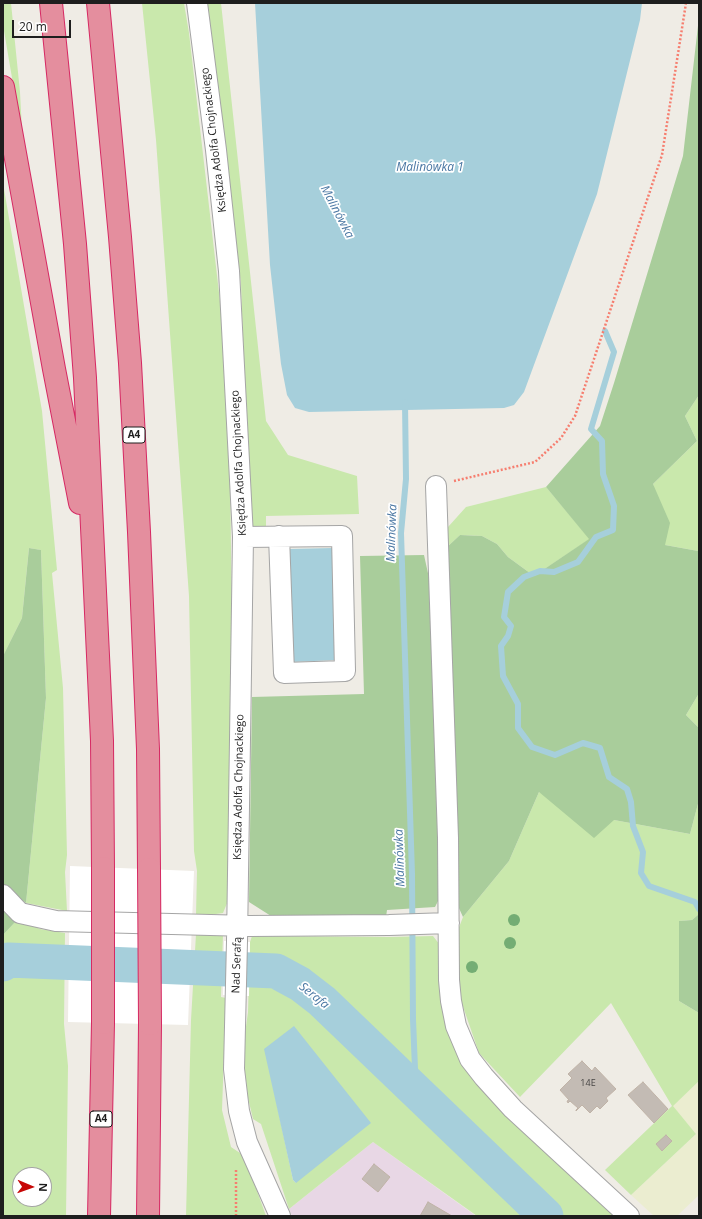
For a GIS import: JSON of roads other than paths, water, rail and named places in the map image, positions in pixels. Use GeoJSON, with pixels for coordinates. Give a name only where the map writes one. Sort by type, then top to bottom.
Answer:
{"type":"FeatureCollection","features":[{"type":"Feature","properties":{"kind":"highway","name":"A4"},"geometry":{"type":"LineString","coordinates":[[51,3],[75,244],[85,378],[102,741],[103,1023],[99,1216]]}},
{"type":"Feature","properties":{"kind":"highway","name":"A4"},"geometry":{"type":"LineString","coordinates":[[98,3],[120,229],[130,363],[148,749],[150,1024],[148,1216]]}},
{"type":"Feature","properties":{"kind":"highway"},"geometry":{"type":"LineString","coordinates":[[3,87],[55,377],[95,584]]}},
{"type":"Feature","properties":{"kind":"street","name":"Księdza Adolfa Chojnackiego"},"geometry":{"type":"LineString","coordinates":[[197,3],[216,150],[229,271],[243,536],[237,933]]}},
{"type":"Feature","properties":{"kind":"street"},"geometry":{"type":"LineString","coordinates":[[436,486],[448,838],[444,923],[451,1001],[456,1026],[470,1059],[513,1109],[629,1216]]}},
{"type":"Feature","properties":{"kind":"street"},"geometry":{"type":"LineString","coordinates":[[243,536],[279,536],[342,536],[345,671],[284,673],[279,536]]}},
{"type":"Feature","properties":{"kind":"street","name":"Nad Serafą"},"geometry":{"type":"LineString","coordinates":[[3,895],[20,913],[56,921],[237,933],[234,1069],[239,1111],[247,1142],[280,1216]]}},
{"type":"Feature","properties":{"kind":"street"},"geometry":{"type":"LineString","coordinates":[[237,933],[444,923]]}},
{"type":"Feature","properties":{"kind":"water","name":"Malinówka 1"},"geometry":{"type":"Polygon","coordinates":[[[255,3],[642,3],[640,20],[597,194],[524,392],[514,405],[504,408],[309,412],[295,408],[287,395],[281,364],[270,265],[255,3]]]}},
{"type":"Feature","properties":{"kind":"water"},"geometry":{"type":"Polygon","coordinates":[[[333,548],[337,660],[291,662],[288,549],[333,548]]]}},
{"type":"Feature","properties":{"kind":"water"},"geometry":{"type":"Polygon","coordinates":[[[294,1026],[371,1123],[296,1183],[293,1180],[264,1049],[294,1026]]]}},
{"type":"Feature","properties":{"kind":"waterway"},"geometry":{"type":"LineString","coordinates":[[605,331],[614,352],[591,429],[602,441],[603,474],[614,506],[613,530],[596,537],[578,562],[554,572],[540,571],[524,577],[508,592],[504,617],[511,626],[508,636],[501,646],[503,676],[518,704],[518,728],[532,747],[555,755],[583,743],[600,748],[609,777],[627,789],[631,802],[633,826],[643,852],[641,873],[649,886],[695,902],[699,909]]}},
{"type":"Feature","properties":{"kind":"waterway","name":"Malinówka"},"geometry":{"type":"LineString","coordinates":[[405,402],[406,479],[401,533],[412,874],[413,1019],[415,1069],[412,1088]]}},
{"type":"Feature","properties":{"kind":"waterway","name":"Serafa"},"geometry":{"type":"LineString","coordinates":[[3,964],[8,960],[276,971],[300,984],[322,1001],[546,1216]]}}]}
